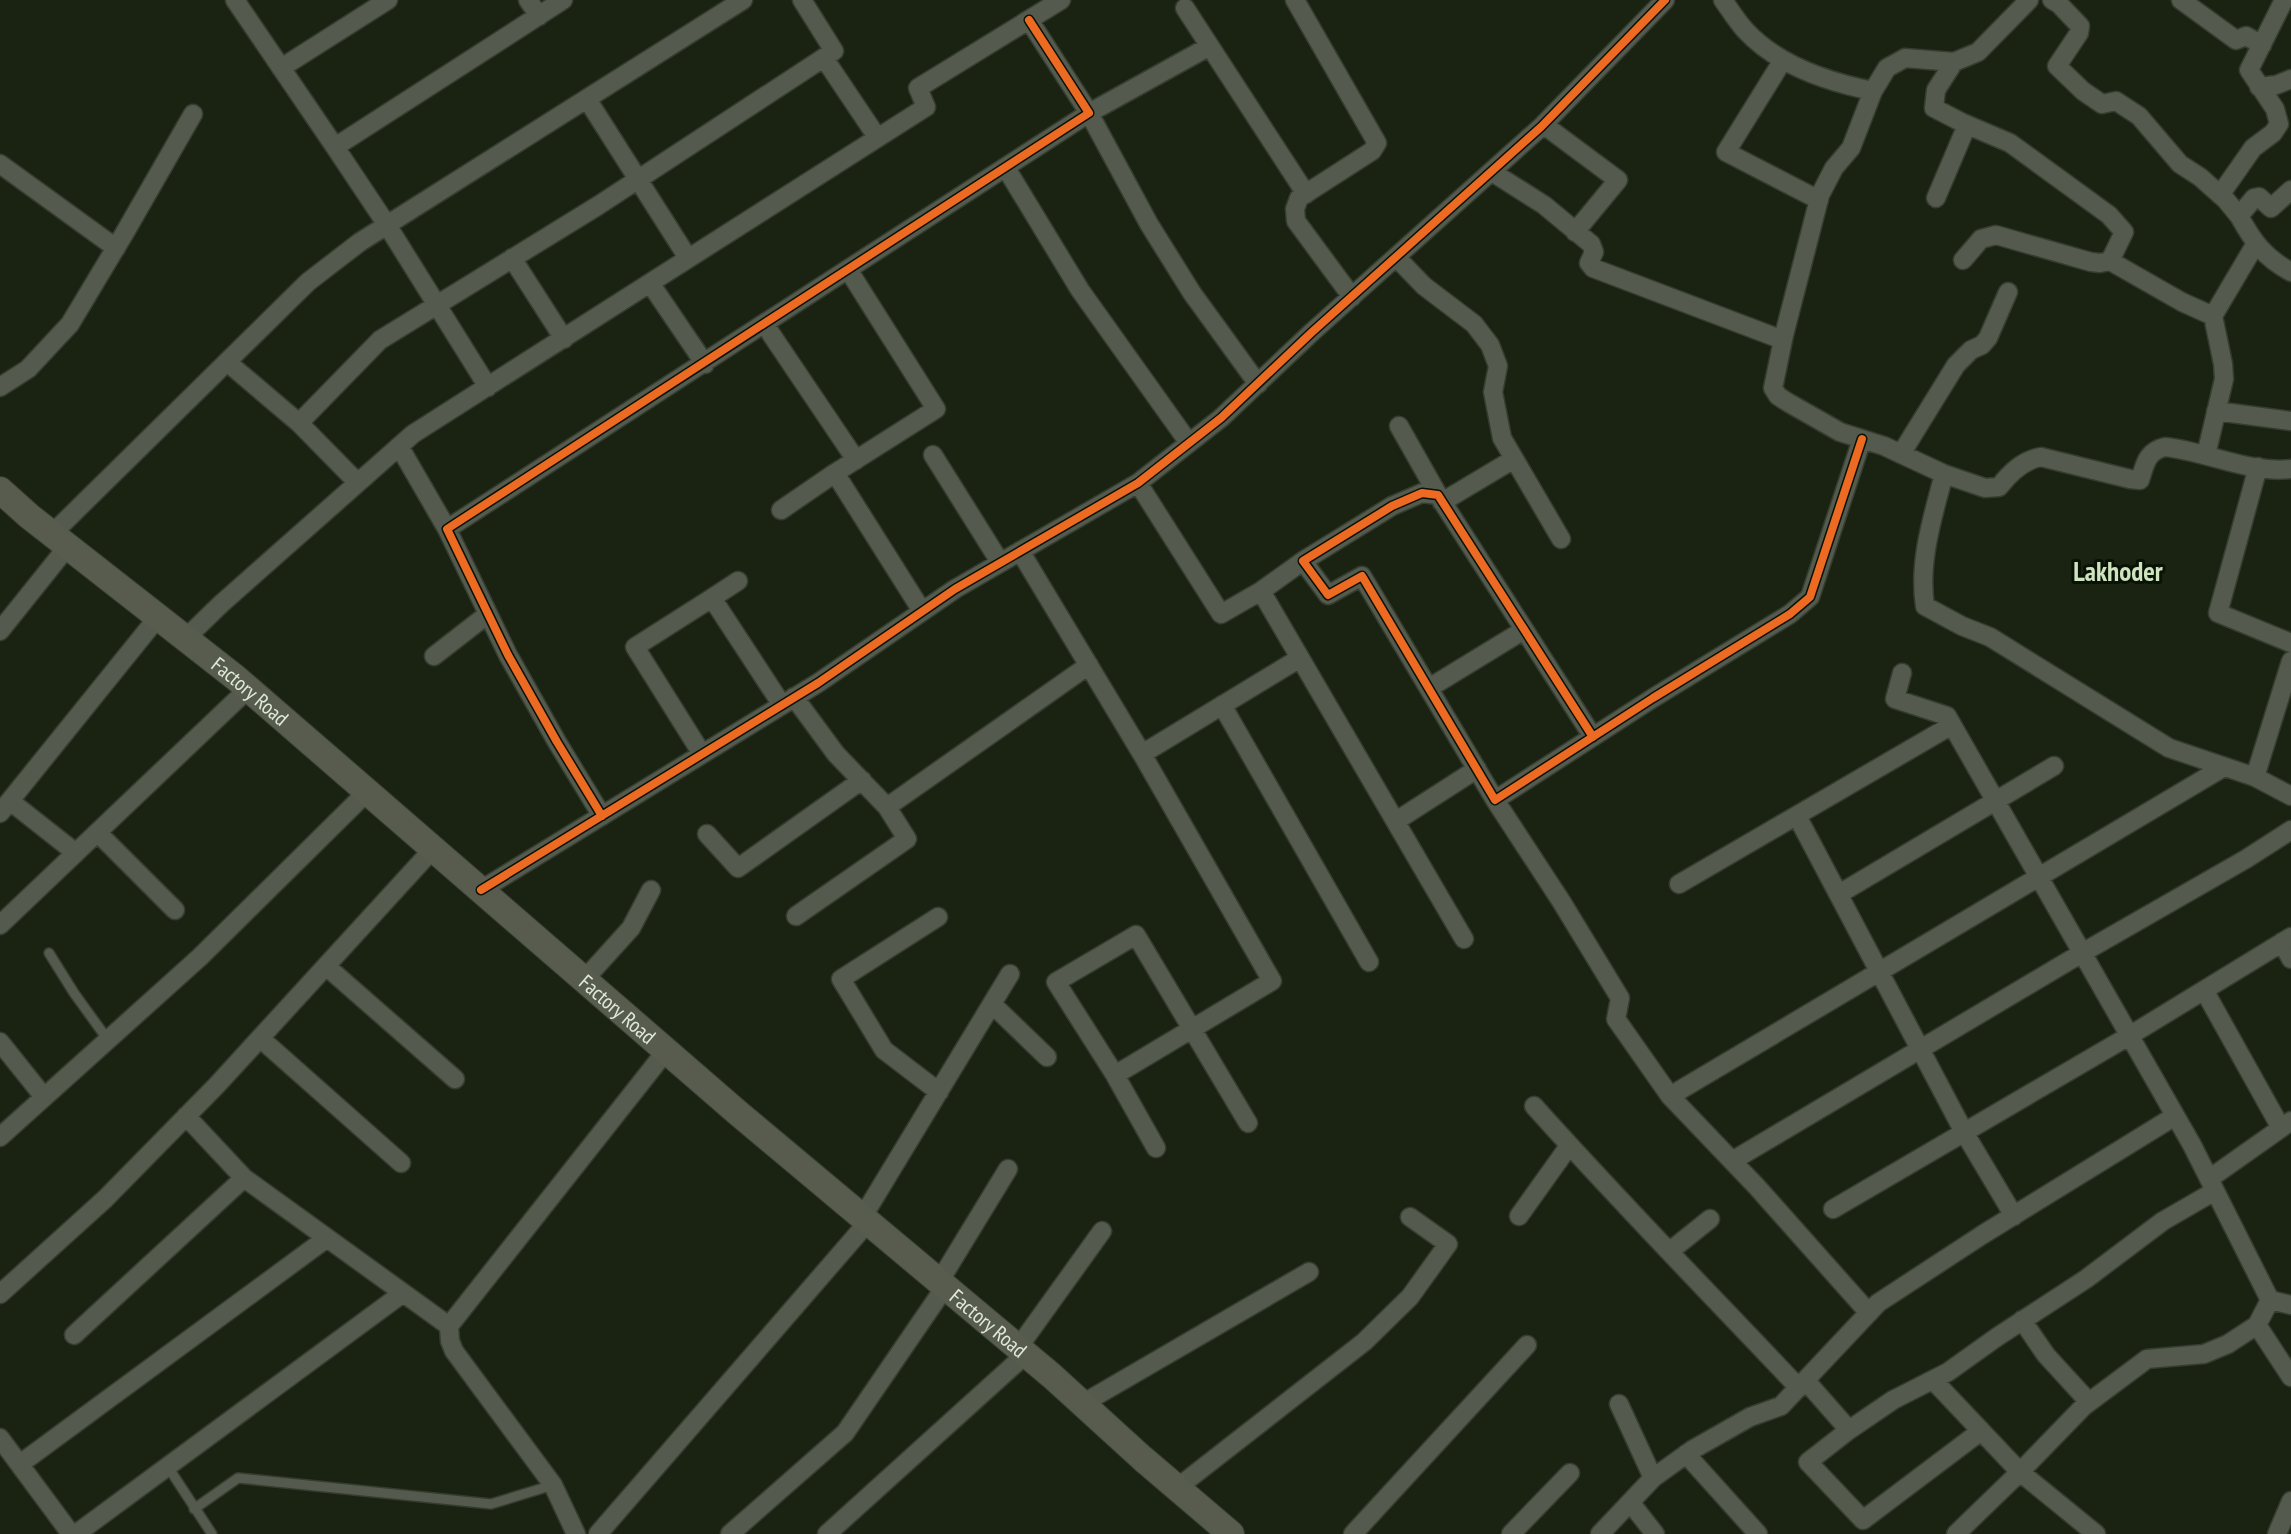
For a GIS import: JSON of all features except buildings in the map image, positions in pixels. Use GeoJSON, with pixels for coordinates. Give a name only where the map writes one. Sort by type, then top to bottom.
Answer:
{"type":"FeatureCollection","features":[{"type":"Feature","properties":{"kind":"main road","name":"Factory Road"},"geometry":{"type":"LineString","coordinates":[[0,490],[248,689],[666,1051],[1022,1351],[1226,1532]]}},
{"type":"Feature","properties":{"kind":"street"},"geometry":{"type":"LineString","coordinates":[[235,0],[387,225],[488,387]]}},
{"type":"Feature","properties":{"kind":"street"},"geometry":{"type":"LineString","coordinates":[[281,68],[388,0]]}},
{"type":"Feature","properties":{"kind":"street"},"geometry":{"type":"LineString","coordinates":[[528,0],[539,16]]}},
{"type":"Feature","properties":{"kind":"street"},"geometry":{"type":"LineString","coordinates":[[335,147],[563,0]]}},
{"type":"Feature","properties":{"kind":"street"},"geometry":{"type":"LineString","coordinates":[[0,631],[60,540],[227,362],[308,282],[360,242],[743,0]]}},
{"type":"Feature","properties":{"kind":"street"},"geometry":{"type":"LineString","coordinates":[[299,423],[381,340],[638,179],[834,51],[802,0]]}},
{"type":"Feature","properties":{"kind":"street"},"geometry":{"type":"LineString","coordinates":[[185,639],[221,604],[413,434],[926,106],[918,87],[1061,0]]}},
{"type":"Feature","properties":{"kind":"street"},"geometry":{"type":"LineString","coordinates":[[1295,0],[1377,142],[1372,151],[1299,198],[1295,208],[1296,221],[1352,297]]}},
{"type":"Feature","properties":{"kind":"street"},"geometry":{"type":"LineString","coordinates":[[481,890],[788,701],[1000,562],[1138,483],[1221,418],[1544,125],[1665,0]]}},
{"type":"Feature","properties":{"kind":"street"},"geometry":{"type":"LineString","coordinates":[[1723,0],[1745,31],[1775,56],[1841,85],[1873,91]]}},
{"type":"Feature","properties":{"kind":"street"},"geometry":{"type":"LineString","coordinates":[[2029,0],[1978,52],[1954,62],[1905,58],[1887,68],[1873,91],[1851,148],[1834,168],[1819,200],[1773,388],[1778,396],[1840,432],[1985,488],[1999,487],[2010,473],[2030,459],[2041,457],[2140,480],[2148,456],[2157,449],[2174,448],[2258,467],[2281,471],[2291,470]]}},
{"type":"Feature","properties":{"kind":"street"},"geometry":{"type":"LineString","coordinates":[[2052,0],[2059,4],[2080,26],[2079,33],[2057,66],[2083,91],[2102,104],[2116,101],[2139,116],[2180,164],[2200,177],[2239,216],[2255,245],[2271,260],[2291,272]]}},
{"type":"Feature","properties":{"kind":"street"},"geometry":{"type":"LineString","coordinates":[[2220,195],[2253,148],[2273,133],[2278,124],[2275,110],[2249,70],[2284,0]]}},
{"type":"Feature","properties":{"kind":"street"},"geometry":{"type":"LineString","coordinates":[[2183,1],[2236,40],[2246,36],[2262,45]]}},
{"type":"Feature","properties":{"kind":"street"},"geometry":{"type":"LineString","coordinates":[[1185,8],[1306,194]]}},
{"type":"Feature","properties":{"kind":"street"},"geometry":{"type":"LineString","coordinates":[[1029,20],[1089,113],[1149,224],[1186,283],[1258,384]]}},
{"type":"Feature","properties":{"kind":"street"},"geometry":{"type":"LineString","coordinates":[[447,529],[849,271],[1089,113],[1210,46]]}},
{"type":"Feature","properties":{"kind":"street"},"geometry":{"type":"LineString","coordinates":[[824,58],[877,137]]}},
{"type":"Feature","properties":{"kind":"street"},"geometry":{"type":"LineString","coordinates":[[1783,60],[1726,152],[1819,200]]}},
{"type":"Feature","properties":{"kind":"street"},"geometry":{"type":"LineString","coordinates":[[1954,62],[1936,90],[1934,108],[2010,143],[2109,215],[2124,232],[2110,261]]}},
{"type":"Feature","properties":{"kind":"street"},"geometry":{"type":"LineString","coordinates":[[2259,87],[2276,85],[2291,79]]}},
{"type":"Feature","properties":{"kind":"street"},"geometry":{"type":"LineString","coordinates":[[587,99],[688,258]]}},
{"type":"Feature","properties":{"kind":"street"},"geometry":{"type":"LineString","coordinates":[[0,387],[28,369],[70,324],[192,114]]}},
{"type":"Feature","properties":{"kind":"street"},"geometry":{"type":"LineString","coordinates":[[1544,125],[1617,180],[1575,232]]}},
{"type":"Feature","properties":{"kind":"street"},"geometry":{"type":"LineString","coordinates":[[1936,198],[1967,125]]}},
{"type":"Feature","properties":{"kind":"street"},"geometry":{"type":"LineString","coordinates":[[0,164],[116,248]]}},
{"type":"Feature","properties":{"kind":"street"},"geometry":{"type":"LineString","coordinates":[[1006,168],[1080,290],[1189,444]]}},
{"type":"Feature","properties":{"kind":"street"},"geometry":{"type":"LineString","coordinates":[[1492,172],[1544,205],[1591,244],[1594,252],[1589,263],[1593,268],[1783,340]]}},
{"type":"Feature","properties":{"kind":"street"},"geometry":{"type":"LineString","coordinates":[[2239,216],[2254,198],[2259,197],[2271,208],[2291,190]]}},
{"type":"Feature","properties":{"kind":"street"},"geometry":{"type":"LineString","coordinates":[[1963,260],[1981,239],[1996,235],[2091,262],[2110,261],[2182,302],[2213,316]]}},
{"type":"Feature","properties":{"kind":"street"},"geometry":{"type":"LineString","coordinates":[[2206,455],[2224,378],[2213,316],[2255,245]]}},
{"type":"Feature","properties":{"kind":"street"},"geometry":{"type":"LineString","coordinates":[[1396,257],[1424,286],[1474,324],[1490,345],[1498,366],[1493,392],[1502,438],[1561,539]]}},
{"type":"Feature","properties":{"kind":"street"},"geometry":{"type":"LineString","coordinates":[[512,258],[564,339]]}},
{"type":"Feature","properties":{"kind":"street"},"geometry":{"type":"LineString","coordinates":[[781,510],[936,409],[849,271]]}},
{"type":"Feature","properties":{"kind":"street"},"geometry":{"type":"LineString","coordinates":[[650,283],[705,364]]}},
{"type":"Feature","properties":{"kind":"street"},"geometry":{"type":"LineString","coordinates":[[1901,454],[1956,365],[1988,338],[2008,292]]}},
{"type":"Feature","properties":{"kind":"street"},"geometry":{"type":"LineString","coordinates":[[765,325],[856,460]]}},
{"type":"Feature","properties":{"kind":"street"},"geometry":{"type":"LineString","coordinates":[[227,362],[299,423],[357,482]]}},
{"type":"Feature","properties":{"kind":"street"},"geometry":{"type":"LineString","coordinates":[[2216,411],[2291,421]]}},
{"type":"Feature","properties":{"kind":"street"},"geometry":{"type":"LineString","coordinates":[[1399,426],[1440,498],[1593,736]]}},
{"type":"Feature","properties":{"kind":"street"},"geometry":{"type":"LineString","coordinates":[[1495,800],[1593,736],[1790,614],[1810,597],[1862,439]]}},
{"type":"Feature","properties":{"kind":"street"},"geometry":{"type":"LineString","coordinates":[[399,446],[447,529],[508,655],[602,816]]}},
{"type":"Feature","properties":{"kind":"street"},"geometry":{"type":"LineString","coordinates":[[933,455],[1000,562]]}},
{"type":"Feature","properties":{"kind":"street"},"geometry":{"type":"LineString","coordinates":[[1138,483],[1221,614],[1261,591],[1303,561],[1392,506],[1422,493],[1440,498],[1514,459]]}},
{"type":"Feature","properties":{"kind":"street"},"geometry":{"type":"LineString","coordinates":[[2258,467],[2218,613],[2291,643]]}},
{"type":"Feature","properties":{"kind":"street"},"geometry":{"type":"LineString","coordinates":[[835,474],[922,611]]}},
{"type":"Feature","properties":{"kind":"street"},"geometry":{"type":"LineString","coordinates":[[1944,474],[1931,522],[1926,552],[1923,593],[1925,606],[1962,626],[1990,637],[2169,748],[2255,777],[2291,796]]}},
{"type":"Feature","properties":{"kind":"street"},"geometry":{"type":"LineString","coordinates":[[1020,551],[1142,754],[1272,981],[1115,1075]]}},
{"type":"Feature","properties":{"kind":"street"},"geometry":{"type":"LineString","coordinates":[[1303,561],[1328,595],[1362,576],[1495,800],[1561,901],[1620,998],[1616,1019],[1670,1096],[1869,1313]]}},
{"type":"Feature","properties":{"kind":"street"},"geometry":{"type":"LineString","coordinates":[[702,754],[635,647],[738,581]]}},
{"type":"Feature","properties":{"kind":"street"},"geometry":{"type":"LineString","coordinates":[[1261,591],[1464,939]]}},
{"type":"Feature","properties":{"kind":"street"},"geometry":{"type":"LineString","coordinates":[[712,598],[788,701],[887,807],[907,839],[796,916]]}},
{"type":"Feature","properties":{"kind":"street"},"geometry":{"type":"LineString","coordinates":[[434,656],[488,614]]}},
{"type":"Feature","properties":{"kind":"street"},"geometry":{"type":"LineString","coordinates":[[76,853],[5,807],[158,617]]}},
{"type":"Feature","properties":{"kind":"street"},"geometry":{"type":"LineString","coordinates":[[1429,688],[1524,630]]}},
{"type":"Feature","properties":{"kind":"street"},"geometry":{"type":"LineString","coordinates":[[1142,754],[1300,658]]}},
{"type":"Feature","properties":{"kind":"street"},"geometry":{"type":"LineString","coordinates":[[2255,777],[2291,661]]}},
{"type":"Feature","properties":{"kind":"street"},"geometry":{"type":"LineString","coordinates":[[887,807],[1089,665]]}},
{"type":"Feature","properties":{"kind":"street"},"geometry":{"type":"LineString","coordinates":[[1902,673],[1895,699],[1947,716],[2175,1116],[2270,1300],[2291,1305]]}},
{"type":"Feature","properties":{"kind":"street"},"geometry":{"type":"LineString","coordinates":[[0,925],[248,689]]}},
{"type":"Feature","properties":{"kind":"street"},"geometry":{"type":"LineString","coordinates":[[1222,705],[1369,962]]}},
{"type":"Feature","properties":{"kind":"street"},"geometry":{"type":"LineString","coordinates":[[1679,884],[1952,725]]}},
{"type":"Feature","properties":{"kind":"street"},"geometry":{"type":"LineString","coordinates":[[1839,894],[2054,766]]}},
{"type":"Feature","properties":{"kind":"street"},"geometry":{"type":"LineString","coordinates":[[1670,1096],[2224,767]]}},
{"type":"Feature","properties":{"kind":"street"},"geometry":{"type":"LineString","coordinates":[[1396,821],[1477,769]]}},
{"type":"Feature","properties":{"kind":"street"},"geometry":{"type":"LineString","coordinates":[[707,834],[738,868],[862,780]]}},
{"type":"Feature","properties":{"kind":"street"},"geometry":{"type":"LineString","coordinates":[[0,1137],[200,957],[367,792]]}},
{"type":"Feature","properties":{"kind":"street"},"geometry":{"type":"LineString","coordinates":[[1797,816],[1964,1132],[2014,1216]]}},
{"type":"Feature","properties":{"kind":"street"},"geometry":{"type":"LineString","coordinates":[[1732,1161],[2082,953],[2246,859],[2291,830]]}},
{"type":"Feature","properties":{"kind":"street"},"geometry":{"type":"LineString","coordinates":[[98,832],[175,909]]}},
{"type":"Feature","properties":{"kind":"street"},"geometry":{"type":"LineString","coordinates":[[0,1294],[105,1199],[186,1116],[433,849]]}},
{"type":"Feature","properties":{"kind":"street"},"geometry":{"type":"LineString","coordinates":[[584,980],[631,928],[651,890]]}},
{"type":"Feature","properties":{"kind":"street"},"geometry":{"type":"LineString","coordinates":[[938,917],[841,979],[884,1050],[939,1092]]}},
{"type":"Feature","properties":{"kind":"street"},"geometry":{"type":"LineString","coordinates":[[1156,1148],[1115,1075],[1056,982],[1136,935],[1248,1123]]}},
{"type":"Feature","properties":{"kind":"street"},"geometry":{"type":"LineString","coordinates":[[1833,1209],[2129,1036],[2286,939],[2291,959]]}},
{"type":"Feature","properties":{"kind":"street"},"geometry":{"type":"LineString","coordinates":[[326,966],[455,1079]]}},
{"type":"Feature","properties":{"kind":"street"},"geometry":{"type":"LineString","coordinates":[[598,1534],[865,1220],[1010,974]]}},
{"type":"Feature","properties":{"kind":"street"},"geometry":{"type":"LineString","coordinates":[[1981,1431],[1863,1520],[1808,1462],[1893,1400],[1948,1372],[2086,1279],[2212,1185],[2286,1125],[2204,990]]}},
{"type":"Feature","properties":{"kind":"street"},"geometry":{"type":"LineString","coordinates":[[992,1004],[1047,1057]]}},
{"type":"Feature","properties":{"kind":"street"},"geometry":{"type":"LineString","coordinates":[[260,1038],[401,1163]]}},
{"type":"Feature","properties":{"kind":"street"},"geometry":{"type":"LineString","coordinates":[[0,1042],[44,1097]]}},
{"type":"Feature","properties":{"kind":"street"},"geometry":{"type":"LineString","coordinates":[[576,1534],[553,1485],[461,1361],[450,1341],[449,1326],[666,1051]]}},
{"type":"Feature","properties":{"kind":"street"},"geometry":{"type":"LineString","coordinates":[[1534,1106],[1604,1186],[1849,1430]]}},
{"type":"Feature","properties":{"kind":"street"},"geometry":{"type":"LineString","coordinates":[[186,1116],[244,1178],[449,1326]]}},
{"type":"Feature","properties":{"kind":"street"},"geometry":{"type":"LineString","coordinates":[[1600,1534],[1653,1478],[1686,1454],[1750,1417],[1781,1406],[1878,1303],[2175,1116]]}},
{"type":"Feature","properties":{"kind":"street"},"geometry":{"type":"LineString","coordinates":[[1519,1216],[1569,1146]]}},
{"type":"Feature","properties":{"kind":"street"},"geometry":{"type":"LineString","coordinates":[[730,1534],[845,1433],[942,1284],[1008,1169]]}},
{"type":"Feature","properties":{"kind":"street"},"geometry":{"type":"LineString","coordinates":[[74,1335],[244,1178]]}},
{"type":"Feature","properties":{"kind":"street"},"geometry":{"type":"LineString","coordinates":[[1177,1488],[1364,1342],[1410,1297],[1448,1244],[1410,1217]]}},
{"type":"Feature","properties":{"kind":"street"},"geometry":{"type":"LineString","coordinates":[[1670,1251],[1710,1219]]}},
{"type":"Feature","properties":{"kind":"street"},"geometry":{"type":"LineString","coordinates":[[827,1534],[1022,1351],[1102,1231]]}},
{"type":"Feature","properties":{"kind":"street"},"geometry":{"type":"LineString","coordinates":[[20,1464],[327,1238]]}},
{"type":"Feature","properties":{"kind":"street"},"geometry":{"type":"LineString","coordinates":[[1082,1404],[1309,1272]]}},
{"type":"Feature","properties":{"kind":"street"},"geometry":{"type":"LineString","coordinates":[[76,1534],[403,1293]]}},
{"type":"Feature","properties":{"kind":"street"},"geometry":{"type":"LineString","coordinates":[[1956,1534],[2089,1402],[2147,1359],[2204,1354],[2228,1344],[2257,1325],[2270,1300]]}},
{"type":"Feature","properties":{"kind":"street"},"geometry":{"type":"LineString","coordinates":[[2022,1320],[2046,1355],[2089,1402]]}},
{"type":"Feature","properties":{"kind":"street"},"geometry":{"type":"LineString","coordinates":[[2257,1325],[2291,1377]]}},
{"type":"Feature","properties":{"kind":"street"},"geometry":{"type":"LineString","coordinates":[[1353,1534],[1527,1345]]}},
{"type":"Feature","properties":{"kind":"street"},"geometry":{"type":"LineString","coordinates":[[1933,1380],[2020,1472],[2096,1534]]}},
{"type":"Feature","properties":{"kind":"street"},"geometry":{"type":"LineString","coordinates":[[1619,1404],[1653,1478]]}},
{"type":"Feature","properties":{"kind":"street"},"geometry":{"type":"LineString","coordinates":[[0,1438],[71,1534]]}},
{"type":"Feature","properties":{"kind":"street"},"geometry":{"type":"LineString","coordinates":[[1686,1454],[1758,1534]]}},
{"type":"Feature","properties":{"kind":"street"},"geometry":{"type":"LineString","coordinates":[[1511,1534],[1570,1473]]}},
{"type":"Feature","properties":{"kind":"street"},"geometry":{"type":"LineString","coordinates":[[2277,1534],[2291,1501]]}},
{"type":"Feature","properties":{"kind":"street"},"geometry":{"type":"LineString","coordinates":[[1630,1502],[1656,1534]]}},
{"type":"Feature","properties":{"kind":"lane"},"geometry":{"type":"LineString","coordinates":[[49,953],[108,1040]]}},
{"type":"Feature","properties":{"kind":"lane"},"geometry":{"type":"LineString","coordinates":[[168,1467],[212,1534]]}},
{"type":"Feature","properties":{"kind":"lane"},"geometry":{"type":"LineString","coordinates":[[194,1509],[238,1478],[491,1504],[553,1485]]}},
{"type":"Feature","properties":{"kind":"cycle path"},"geometry":{"type":"LineString","coordinates":[[481,890],[818,683],[955,589],[1138,483],[1221,418],[1311,333],[1541,127],[1665,0]]}},
{"type":"Feature","properties":{"kind":"cycle path"},"geometry":{"type":"LineString","coordinates":[[602,816],[508,655],[447,529],[1089,113],[1029,20]]}},
{"type":"Feature","properties":{"kind":"cycle path"},"geometry":{"type":"LineString","coordinates":[[1593,737],[1438,495],[1422,493],[1392,506],[1303,561],[1328,595],[1362,576],[1495,800],[1653,698],[1790,614],[1810,597],[1862,439]]}},
{"type":"Feature","properties":{"kind":"district","name":"Lakhoder"},"geometry":{"type":"Point","coordinates":[2118,571]}}]}
